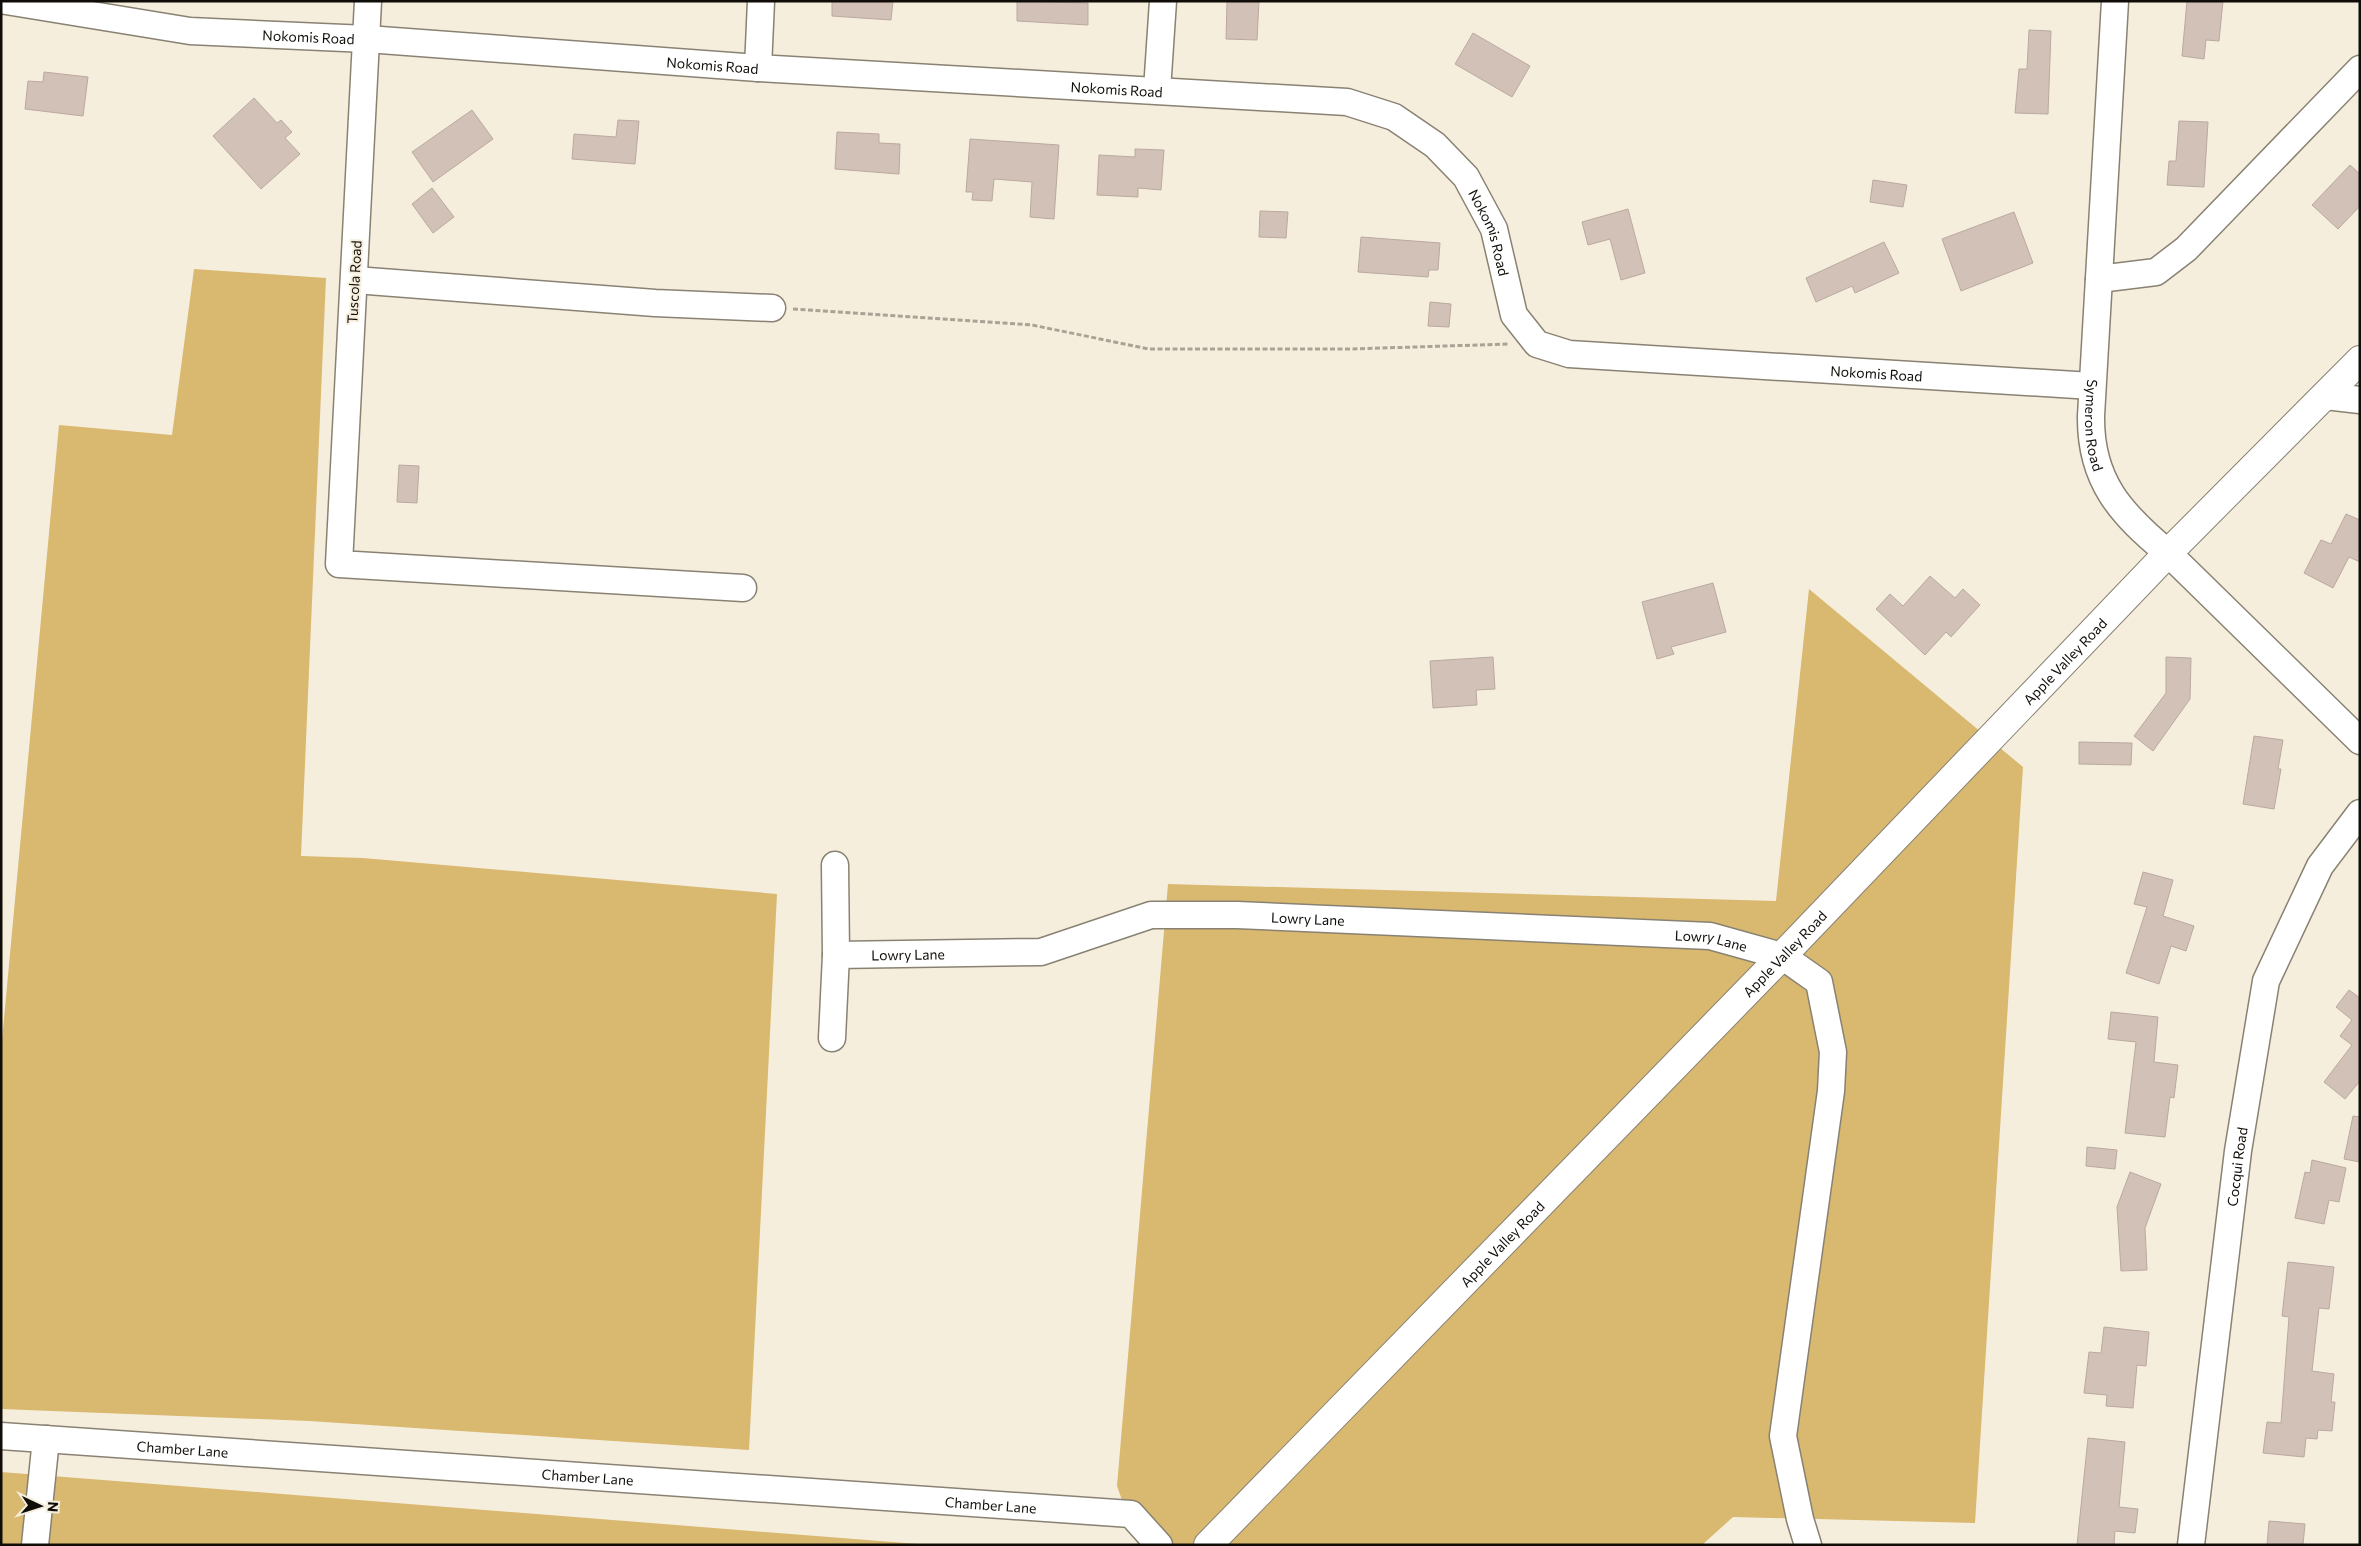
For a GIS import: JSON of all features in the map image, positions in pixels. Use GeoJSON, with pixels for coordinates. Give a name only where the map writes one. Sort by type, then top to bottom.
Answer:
{"type":"FeatureCollection","features":[{"type":"Feature","properties":{"kind":"main road","name":"Apple Valley Road"},"geometry":{"type":"LineString","coordinates":[[1208,1545],[1782,956],[2168,553],[2360,360]]}},
{"type":"Feature","properties":{"kind":"street","name":"Nokomis Road"},"geometry":{"type":"LineString","coordinates":[[6,1],[190,31],[367,39],[758,68],[1347,102],[1394,117],[1436,145],[1466,177],[1494,229],[1514,316],[1536,344],[1569,354],[2092,386]]}},
{"type":"Feature","properties":{"kind":"street","name":"Tuscola Road"},"geometry":{"type":"LineString","coordinates":[[368,1],[340,564],[742,588]]}},
{"type":"Feature","properties":{"kind":"street"},"geometry":{"type":"LineString","coordinates":[[758,68],[761,1]]}},
{"type":"Feature","properties":{"kind":"street"},"geometry":{"type":"LineString","coordinates":[[1157,90],[1163,1]]}},
{"type":"Feature","properties":{"kind":"street","name":"Symeron Road"},"geometry":{"type":"LineString","coordinates":[[2115,1],[2090,431],[2092,448],[2099,472],[2109,492],[2139,529],[2168,553],[2360,741]]}},
{"type":"Feature","properties":{"kind":"street"},"geometry":{"type":"LineString","coordinates":[[2099,279],[2156,272],[2186,249],[2360,69]]}},
{"type":"Feature","properties":{"kind":"street"},"geometry":{"type":"LineString","coordinates":[[354,280],[655,303],[772,308]]}},
{"type":"Feature","properties":{"kind":"street"},"geometry":{"type":"LineString","coordinates":[[2326,396],[2360,400]]}},
{"type":"Feature","properties":{"kind":"street","name":"Cocqui Road"},"geometry":{"type":"LineString","coordinates":[[2191,1545],[2238,1150],[2266,981],[2320,866],[2360,813]]}},
{"type":"Feature","properties":{"kind":"street"},"geometry":{"type":"LineString","coordinates":[[832,1038],[836,955],[835,865]]}},
{"type":"Feature","properties":{"kind":"street","name":"Lowry Lane"},"geometry":{"type":"LineString","coordinates":[[836,955],[1041,952],[1151,915],[1236,915],[1710,936],[1782,956],[1820,982],[1833,1052],[1831,1090],[1783,1436],[1800,1519],[1808,1545]]}},
{"type":"Feature","properties":{"kind":"street","name":"Chamber Lane"},"geometry":{"type":"LineString","coordinates":[[1,1436],[1131,1514],[1159,1545]]}},
{"type":"Feature","properties":{"kind":"street"},"geometry":{"type":"LineString","coordinates":[[36,1545],[46,1439]]}},
{"type":"Feature","properties":{"kind":"path"},"geometry":{"type":"LineString","coordinates":[[772,308],[1032,325],[1149,349],[1352,349],[1536,344]]}},
{"type":"Feature","properties":{"kind":"shaded area"},"geometry":{"type":"Polygon","coordinates":[[[194,269],[326,278],[301,856],[363,858],[777,894],[749,1450],[309,1421],[1,1409],[1,1051],[59,425],[172,435],[194,269]]]}},
{"type":"Feature","properties":{"kind":"shaded area"},"geometry":{"type":"Polygon","coordinates":[[[1809,589],[2023,767],[1975,1523],[1733,1517],[1702,1545],[1138,1545],[1117,1486],[1168,884],[1776,901],[1809,589]]]}},
{"type":"Feature","properties":{"kind":"shaded area"},"geometry":{"type":"Polygon","coordinates":[[[1,1472],[931,1545],[1,1545],[1,1472]]]}},
{"type":"Feature","properties":{"kind":"building"},"geometry":{"type":"Polygon","coordinates":[[[832,1],[893,1],[891,20],[832,16],[832,1]]]}},
{"type":"Feature","properties":{"kind":"building"},"geometry":{"type":"Polygon","coordinates":[[[1017,1],[1088,3],[1088,25],[1017,21],[1017,1]]]}},
{"type":"Feature","properties":{"kind":"building"},"geometry":{"type":"Polygon","coordinates":[[[1227,1],[1259,1],[1257,40],[1226,39],[1227,1]]]}},
{"type":"Feature","properties":{"kind":"building"},"geometry":{"type":"Polygon","coordinates":[[[2187,1],[2223,1],[2219,41],[2206,40],[2204,59],[2182,56],[2187,1]]]}},
{"type":"Feature","properties":{"kind":"building"},"geometry":{"type":"Polygon","coordinates":[[[2029,30],[2051,31],[2048,114],[2015,113],[2019,69],[2027,69],[2029,30]]]}},
{"type":"Feature","properties":{"kind":"building"},"geometry":{"type":"Polygon","coordinates":[[[1473,33],[1530,66],[1512,97],[1455,64],[1473,33]]]}},
{"type":"Feature","properties":{"kind":"building"},"geometry":{"type":"Polygon","coordinates":[[[44,72],[88,77],[83,116],[25,109],[28,81],[43,82],[44,72]]]}},
{"type":"Feature","properties":{"kind":"building"},"geometry":{"type":"Polygon","coordinates":[[[254,98],[277,123],[281,120],[292,132],[285,138],[300,154],[261,189],[213,136],[254,98]]]}},
{"type":"Feature","properties":{"kind":"building"},"geometry":{"type":"Polygon","coordinates":[[[472,110],[493,139],[433,182],[412,152],[472,110]]]}},
{"type":"Feature","properties":{"kind":"building"},"geometry":{"type":"Polygon","coordinates":[[[618,120],[639,121],[635,164],[572,159],[574,134],[616,137],[618,120]]]}},
{"type":"Feature","properties":{"kind":"building"},"geometry":{"type":"Polygon","coordinates":[[[2179,121],[2208,122],[2204,187],[2167,185],[2169,161],[2176,161],[2179,121]]]}},
{"type":"Feature","properties":{"kind":"building"},"geometry":{"type":"Polygon","coordinates":[[[837,132],[879,134],[879,143],[900,144],[899,174],[835,169],[837,132]]]}},
{"type":"Feature","properties":{"kind":"building"},"geometry":{"type":"Polygon","coordinates":[[[970,139],[1059,145],[1054,219],[1030,217],[1032,182],[994,179],[992,201],[972,200],[973,192],[966,192],[970,139]]]}},
{"type":"Feature","properties":{"kind":"building"},"geometry":{"type":"Polygon","coordinates":[[[1135,149],[1164,150],[1161,190],[1138,188],[1138,197],[1097,195],[1099,155],[1135,157],[1135,149]]]}},
{"type":"Feature","properties":{"kind":"building"},"geometry":{"type":"Polygon","coordinates":[[[2350,165],[2360,174],[2360,206],[2338,229],[2312,205],[2350,165]]]}},
{"type":"Feature","properties":{"kind":"building"},"geometry":{"type":"Polygon","coordinates":[[[1873,180],[1907,185],[1903,207],[1870,202],[1873,180]]]}},
{"type":"Feature","properties":{"kind":"building"},"geometry":{"type":"Polygon","coordinates":[[[432,188],[454,217],[433,233],[412,204],[432,188]]]}},
{"type":"Feature","properties":{"kind":"building"},"geometry":{"type":"Polygon","coordinates":[[[1628,209],[1645,273],[1621,280],[1610,239],[1588,245],[1582,222],[1628,209]]]}},
{"type":"Feature","properties":{"kind":"building"},"geometry":{"type":"Polygon","coordinates":[[[1260,211],[1288,212],[1286,238],[1259,237],[1260,211]]]}},
{"type":"Feature","properties":{"kind":"building"},"geometry":{"type":"Polygon","coordinates":[[[2014,212],[2033,263],[1961,291],[1942,239],[2014,212]]]}},
{"type":"Feature","properties":{"kind":"building"},"geometry":{"type":"Polygon","coordinates":[[[1361,237],[1440,243],[1438,270],[1429,270],[1428,277],[1358,272],[1361,237]]]}},
{"type":"Feature","properties":{"kind":"building"},"geometry":{"type":"Polygon","coordinates":[[[1884,242],[1899,273],[1855,293],[1852,286],[1816,302],[1806,278],[1884,242]]]}},
{"type":"Feature","properties":{"kind":"building"},"geometry":{"type":"Polygon","coordinates":[[[1430,302],[1451,304],[1449,327],[1428,326],[1430,302]]]}},
{"type":"Feature","properties":{"kind":"building"},"geometry":{"type":"Polygon","coordinates":[[[399,465],[419,466],[417,503],[397,502],[399,465]]]}},
{"type":"Feature","properties":{"kind":"building"},"geometry":{"type":"Polygon","coordinates":[[[2346,514],[2360,520],[2360,562],[2349,557],[2333,588],[2304,573],[2321,540],[2331,544],[2346,514]]]}},
{"type":"Feature","properties":{"kind":"building"},"geometry":{"type":"Polygon","coordinates":[[[1930,576],[1955,598],[1963,589],[1980,605],[1951,637],[1946,632],[1925,655],[1876,609],[1890,594],[1903,606],[1930,576]]]}},
{"type":"Feature","properties":{"kind":"building"},"geometry":{"type":"Polygon","coordinates":[[[1713,583],[1726,632],[1671,647],[1674,654],[1657,659],[1642,602],[1713,583]]]}},
{"type":"Feature","properties":{"kind":"building"},"geometry":{"type":"Polygon","coordinates":[[[1493,657],[1495,689],[1476,690],[1477,705],[1433,708],[1430,661],[1493,657]]]}},
{"type":"Feature","properties":{"kind":"building"},"geometry":{"type":"Polygon","coordinates":[[[2166,657],[2191,658],[2190,699],[2153,751],[2134,736],[2166,693],[2166,657]]]}},
{"type":"Feature","properties":{"kind":"building"},"geometry":{"type":"Polygon","coordinates":[[[2254,736],[2283,740],[2278,769],[2281,769],[2274,809],[2243,804],[2254,736]]]}},
{"type":"Feature","properties":{"kind":"building"},"geometry":{"type":"Polygon","coordinates":[[[2079,742],[2132,743],[2131,765],[2079,764],[2079,742]]]}},
{"type":"Feature","properties":{"kind":"building"},"geometry":{"type":"Polygon","coordinates":[[[2143,872],[2173,880],[2163,916],[2194,926],[2186,951],[2171,946],[2159,984],[2126,973],[2147,907],[2134,904],[2143,872]]]}},
{"type":"Feature","properties":{"kind":"building"},"geometry":{"type":"Polygon","coordinates":[[[2349,990],[2360,998],[2360,1081],[2345,1099],[2324,1082],[2352,1045],[2340,1036],[2352,1020],[2336,1007],[2349,990]]]}},
{"type":"Feature","properties":{"kind":"building"},"geometry":{"type":"Polygon","coordinates":[[[2111,1012],[2158,1017],[2154,1062],[2178,1065],[2174,1098],[2170,1097],[2165,1137],[2125,1133],[2136,1042],[2108,1039],[2111,1012]]]}},
{"type":"Feature","properties":{"kind":"building"},"geometry":{"type":"Polygon","coordinates":[[[2353,1116],[2360,1117],[2360,1162],[2344,1159],[2353,1116]]]}},
{"type":"Feature","properties":{"kind":"building"},"geometry":{"type":"Polygon","coordinates":[[[2087,1147],[2117,1150],[2115,1169],[2086,1166],[2087,1147]]]}},
{"type":"Feature","properties":{"kind":"building"},"geometry":{"type":"Polygon","coordinates":[[[2312,1160],[2346,1168],[2339,1202],[2329,1200],[2324,1224],[2295,1218],[2305,1172],[2310,1173],[2312,1160]]]}},
{"type":"Feature","properties":{"kind":"building"},"geometry":{"type":"Polygon","coordinates":[[[2130,1172],[2161,1184],[2145,1228],[2147,1270],[2121,1271],[2117,1207],[2130,1172]]]}},
{"type":"Feature","properties":{"kind":"building"},"geometry":{"type":"Polygon","coordinates":[[[2288,1262],[2334,1267],[2329,1309],[2319,1308],[2312,1371],[2334,1374],[2331,1402],[2335,1402],[2332,1431],[2318,1430],[2317,1439],[2306,1438],[2304,1457],[2263,1453],[2267,1422],[2281,1423],[2289,1317],[2282,1316],[2288,1262]]]}},
{"type":"Feature","properties":{"kind":"building"},"geometry":{"type":"Polygon","coordinates":[[[2104,1327],[2149,1332],[2146,1366],[2137,1365],[2133,1408],[2106,1406],[2107,1395],[2084,1393],[2089,1352],[2101,1353],[2104,1327]]]}},
{"type":"Feature","properties":{"kind":"building"},"geometry":{"type":"Polygon","coordinates":[[[2088,1438],[2125,1442],[2119,1507],[2138,1509],[2135,1533],[2115,1531],[2114,1545],[2077,1545],[2088,1438]]]}},
{"type":"Feature","properties":{"kind":"building"},"geometry":{"type":"Polygon","coordinates":[[[2269,1521],[2305,1524],[2303,1545],[2267,1545],[2269,1521]]]}}]}
